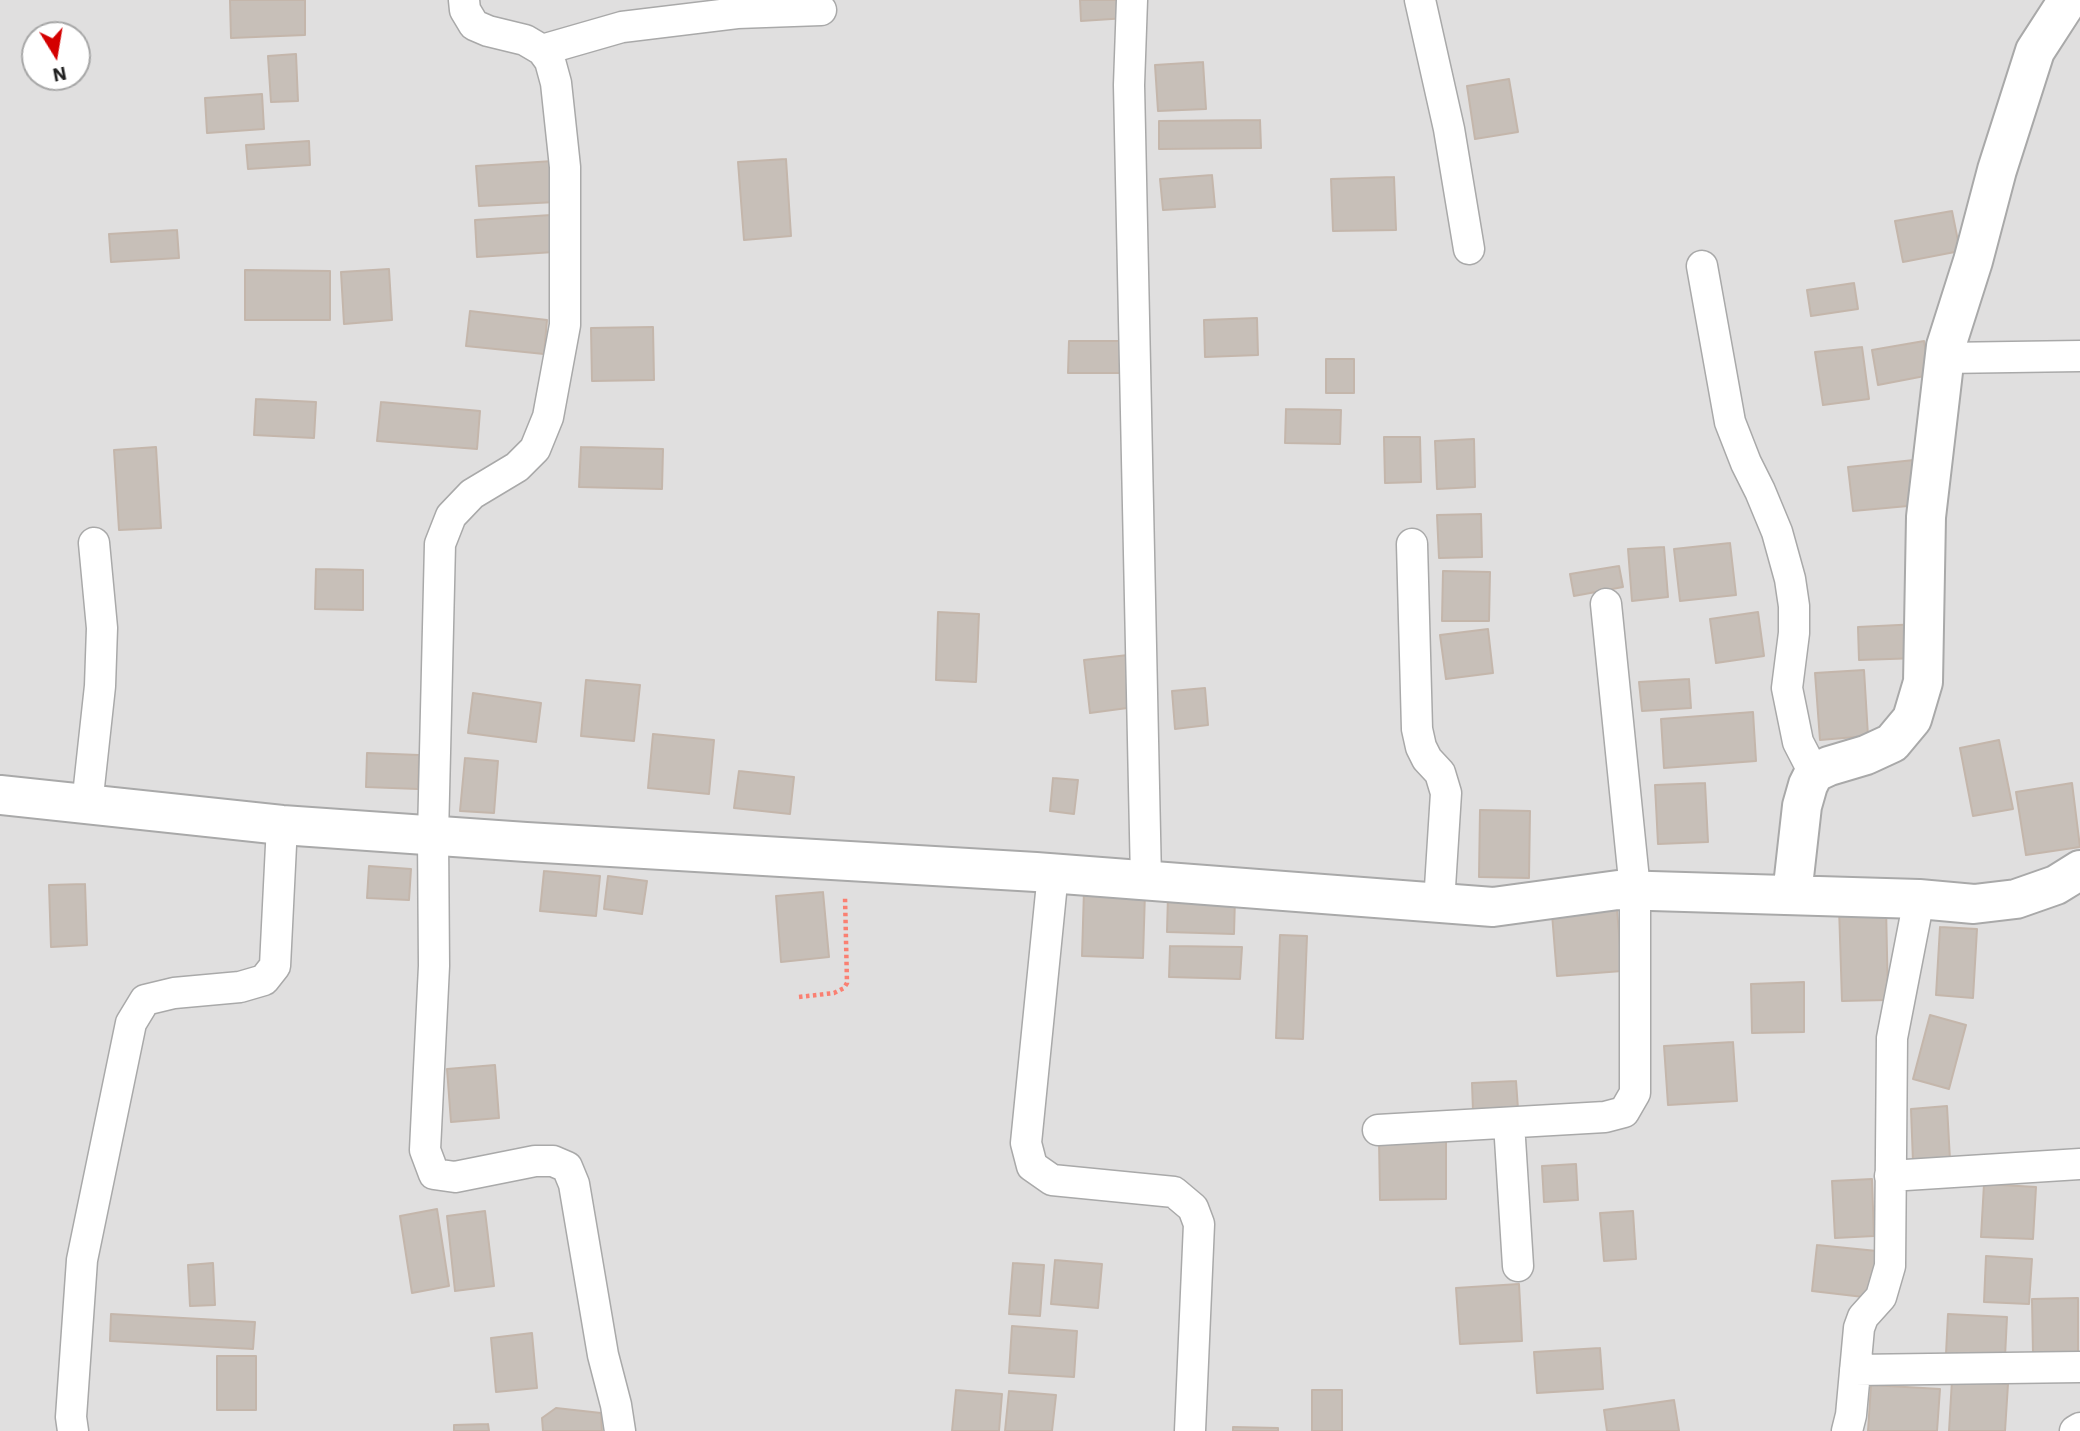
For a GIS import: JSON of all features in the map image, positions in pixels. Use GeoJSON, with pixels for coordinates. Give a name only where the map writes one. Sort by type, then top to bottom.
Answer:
{"type":"FeatureCollection","features":[{"type":"Feature","properties":{"kind":"street"},"geometry":{"type":"LineString","coordinates":[[464,0],[465,10],[474,25],[526,40],[542,50],[550,61],[556,83],[565,167],[565,325],[548,417],[535,449],[517,467],[472,494],[451,516],[440,544],[433,836],[434,966],[425,1150],[434,1174],[445,1176],[455,1177],[535,1161],[553,1161],[567,1167],[574,1184],[603,1355],[620,1431]]}},
{"type":"Feature","properties":{"kind":"street"},"geometry":{"type":"LineString","coordinates":[[1132,0],[1129,85],[1146,880]]}},
{"type":"Feature","properties":{"kind":"street"},"geometry":{"type":"LineString","coordinates":[[1420,0],[1449,129],[1469,249]]}},
{"type":"Feature","properties":{"kind":"street"},"geometry":{"type":"LineString","coordinates":[[1792,895],[1802,806],[1814,773],[1892,743],[1912,719],[1923,682],[1926,517],[1944,358],[1997,170],[2035,51],[2068,0]]}},
{"type":"Feature","properties":{"kind":"street"},"geometry":{"type":"LineString","coordinates":[[542,50],[622,27],[737,13],[821,10]]}},
{"type":"Feature","properties":{"kind":"street"},"geometry":{"type":"LineString","coordinates":[[1702,266],[1730,422],[1777,532],[1790,579],[1794,633],[1787,688],[1798,742],[1814,773]]}},
{"type":"Feature","properties":{"kind":"street"},"geometry":{"type":"LineString","coordinates":[[1944,358],[2080,356]]}},
{"type":"Feature","properties":{"kind":"street"},"geometry":{"type":"LineString","coordinates":[[87,805],[100,686],[102,628],[94,543]]}},
{"type":"Feature","properties":{"kind":"street"},"geometry":{"type":"LineString","coordinates":[[1412,544],[1417,729],[1421,747],[1427,759],[1440,773],[1446,793],[1439,903]]}},
{"type":"Feature","properties":{"kind":"street"},"geometry":{"type":"LineString","coordinates":[[1378,1130],[1605,1117],[1624,1112],[1636,1093],[1635,890],[1606,604]]}},
{"type":"Feature","properties":{"kind":"street"},"geometry":{"type":"LineString","coordinates":[[0,795],[282,825],[1053,873],[1493,907],[1618,890],[1919,899],[1974,904],[2016,899],[2056,885],[2080,870]]}},
{"type":"Feature","properties":{"kind":"street"},"geometry":{"type":"LineString","coordinates":[[73,1431],[71,1417],[82,1260],[131,1023],[145,1000],[174,993],[240,988],[264,980],[275,966],[282,825]]}},
{"type":"Feature","properties":{"kind":"street"},"geometry":{"type":"LineString","coordinates":[[1053,873],[1027,1143],[1029,1154],[1032,1166],[1052,1180],[1174,1192],[1193,1208],[1199,1224],[1190,1431]]}},
{"type":"Feature","properties":{"kind":"street"},"geometry":{"type":"LineString","coordinates":[[1847,1431],[1851,1415],[1859,1328],[1863,1317],[1881,1297],[1890,1266],[1892,1038],[1919,899]]}},
{"type":"Feature","properties":{"kind":"street"},"geometry":{"type":"LineString","coordinates":[[1509,1123],[1518,1266]]}},
{"type":"Feature","properties":{"kind":"street"},"geometry":{"type":"LineString","coordinates":[[1890,1176],[2080,1164]]}},
{"type":"Feature","properties":{"kind":"street"},"geometry":{"type":"LineString","coordinates":[[1855,1370],[2080,1367]]}},
{"type":"Feature","properties":{"kind":"street"},"geometry":{"type":"LineString","coordinates":[[2075,1431],[2080,1427]]}},
{"type":"Feature","properties":{"kind":"path"},"geometry":{"type":"LineString","coordinates":[[799,997],[834,993],[844,988],[847,983],[844,861]]}},
{"type":"Feature","properties":{"kind":"shaded area"},"geometry":{"type":"Polygon","coordinates":[[[0,0],[2080,0],[2080,1431],[0,1431],[0,0]]]}},
{"type":"Feature","properties":{"kind":"building"},"geometry":{"type":"Polygon","coordinates":[[[230,0],[305,0],[305,35],[231,38],[230,0]]]}},
{"type":"Feature","properties":{"kind":"building"},"geometry":{"type":"Polygon","coordinates":[[[1080,0],[1125,0],[1127,18],[1081,21],[1080,0]]]}},
{"type":"Feature","properties":{"kind":"building"},"geometry":{"type":"Polygon","coordinates":[[[296,54],[298,101],[271,102],[268,56],[296,54]]]}},
{"type":"Feature","properties":{"kind":"building"},"geometry":{"type":"Polygon","coordinates":[[[1203,62],[1206,109],[1158,111],[1155,65],[1203,62]]]}},
{"type":"Feature","properties":{"kind":"building"},"geometry":{"type":"Polygon","coordinates":[[[1509,79],[1518,132],[1475,139],[1467,86],[1509,79]]]}},
{"type":"Feature","properties":{"kind":"building"},"geometry":{"type":"Polygon","coordinates":[[[262,94],[264,129],[207,133],[205,98],[262,94]]]}},
{"type":"Feature","properties":{"kind":"building"},"geometry":{"type":"Polygon","coordinates":[[[1260,120],[1261,148],[1159,149],[1159,121],[1260,120]]]}},
{"type":"Feature","properties":{"kind":"building"},"geometry":{"type":"Polygon","coordinates":[[[309,141],[310,165],[248,169],[246,145],[309,141]]]}},
{"type":"Feature","properties":{"kind":"building"},"geometry":{"type":"Polygon","coordinates":[[[786,159],[791,236],[744,240],[738,162],[786,159]]]}},
{"type":"Feature","properties":{"kind":"building"},"geometry":{"type":"Polygon","coordinates":[[[553,161],[556,202],[479,206],[476,166],[553,161]]]}},
{"type":"Feature","properties":{"kind":"building"},"geometry":{"type":"Polygon","coordinates":[[[1212,175],[1215,207],[1163,210],[1160,179],[1212,175]]]}},
{"type":"Feature","properties":{"kind":"building"},"geometry":{"type":"Polygon","coordinates":[[[1394,177],[1396,230],[1333,231],[1331,179],[1394,177]]]}},
{"type":"Feature","properties":{"kind":"building"},"geometry":{"type":"Polygon","coordinates":[[[1952,211],[1960,251],[1903,262],[1895,221],[1952,211]]]}},
{"type":"Feature","properties":{"kind":"building"},"geometry":{"type":"Polygon","coordinates":[[[551,215],[554,252],[477,257],[475,220],[551,215]]]}},
{"type":"Feature","properties":{"kind":"building"},"geometry":{"type":"Polygon","coordinates":[[[177,230],[179,258],[111,262],[109,234],[177,230]]]}},
{"type":"Feature","properties":{"kind":"building"},"geometry":{"type":"Polygon","coordinates":[[[389,269],[392,320],[344,324],[341,272],[389,269]]]}},
{"type":"Feature","properties":{"kind":"building"},"geometry":{"type":"Polygon","coordinates":[[[245,270],[330,271],[330,320],[245,320],[245,270]]]}},
{"type":"Feature","properties":{"kind":"building"},"geometry":{"type":"Polygon","coordinates":[[[1854,283],[1858,309],[1811,316],[1807,290],[1854,283]]]}},
{"type":"Feature","properties":{"kind":"building"},"geometry":{"type":"Polygon","coordinates":[[[470,311],[547,320],[544,354],[466,346],[470,311]]]}},
{"type":"Feature","properties":{"kind":"building"},"geometry":{"type":"Polygon","coordinates":[[[1257,318],[1258,355],[1205,357],[1204,320],[1257,318]]]}},
{"type":"Feature","properties":{"kind":"building"},"geometry":{"type":"Polygon","coordinates":[[[653,327],[654,380],[592,381],[591,328],[653,327]]]}},
{"type":"Feature","properties":{"kind":"building"},"geometry":{"type":"Polygon","coordinates":[[[1069,341],[1126,341],[1126,373],[1068,373],[1069,341]]]}},
{"type":"Feature","properties":{"kind":"building"},"geometry":{"type":"Polygon","coordinates":[[[1924,341],[1930,375],[1878,385],[1872,350],[1924,341]]]}},
{"type":"Feature","properties":{"kind":"building"},"geometry":{"type":"Polygon","coordinates":[[[1862,347],[1869,399],[1823,405],[1815,352],[1862,347]]]}},
{"type":"Feature","properties":{"kind":"building"},"geometry":{"type":"Polygon","coordinates":[[[1326,359],[1354,359],[1354,393],[1326,393],[1326,359]]]}},
{"type":"Feature","properties":{"kind":"building"},"geometry":{"type":"Polygon","coordinates":[[[256,399],[316,402],[314,438],[254,435],[256,399]]]}},
{"type":"Feature","properties":{"kind":"building"},"geometry":{"type":"Polygon","coordinates":[[[381,402],[480,411],[477,449],[377,441],[381,402]]]}},
{"type":"Feature","properties":{"kind":"building"},"geometry":{"type":"Polygon","coordinates":[[[1286,409],[1341,410],[1340,444],[1285,443],[1286,409]]]}},
{"type":"Feature","properties":{"kind":"building"},"geometry":{"type":"Polygon","coordinates":[[[1384,437],[1420,437],[1421,482],[1385,483],[1384,437]]]}},
{"type":"Feature","properties":{"kind":"building"},"geometry":{"type":"Polygon","coordinates":[[[1474,439],[1475,487],[1437,489],[1435,441],[1474,439]]]}},
{"type":"Feature","properties":{"kind":"building"},"geometry":{"type":"Polygon","coordinates":[[[156,447],[161,528],[119,530],[114,450],[156,447]]]}},
{"type":"Feature","properties":{"kind":"building"},"geometry":{"type":"Polygon","coordinates":[[[581,447],[663,449],[662,489],[579,487],[581,447]]]}},
{"type":"Feature","properties":{"kind":"building"},"geometry":{"type":"Polygon","coordinates":[[[1914,460],[1919,505],[1853,511],[1848,467],[1914,460]]]}},
{"type":"Feature","properties":{"kind":"building"},"geometry":{"type":"Polygon","coordinates":[[[1481,514],[1482,557],[1439,558],[1437,515],[1481,514]]]}},
{"type":"Feature","properties":{"kind":"building"},"geometry":{"type":"Polygon","coordinates":[[[1730,543],[1736,595],[1680,601],[1674,549],[1730,543]]]}},
{"type":"Feature","properties":{"kind":"building"},"geometry":{"type":"Polygon","coordinates":[[[1664,547],[1668,597],[1632,601],[1628,549],[1664,547]]]}},
{"type":"Feature","properties":{"kind":"building"},"geometry":{"type":"Polygon","coordinates":[[[1619,566],[1623,587],[1574,596],[1570,574],[1619,566]]]}},
{"type":"Feature","properties":{"kind":"building"},"geometry":{"type":"Polygon","coordinates":[[[316,569],[363,570],[363,610],[315,609],[316,569]]]}},
{"type":"Feature","properties":{"kind":"building"},"geometry":{"type":"Polygon","coordinates":[[[1443,571],[1490,572],[1489,621],[1442,621],[1443,571]]]}},
{"type":"Feature","properties":{"kind":"building"},"geometry":{"type":"Polygon","coordinates":[[[938,612],[979,614],[976,682],[936,680],[938,612]]]}},
{"type":"Feature","properties":{"kind":"building"},"geometry":{"type":"Polygon","coordinates":[[[1758,612],[1764,656],[1716,663],[1710,619],[1758,612]]]}},
{"type":"Feature","properties":{"kind":"building"},"geometry":{"type":"Polygon","coordinates":[[[1919,624],[1920,658],[1859,660],[1858,627],[1919,624]]]}},
{"type":"Feature","properties":{"kind":"building"},"geometry":{"type":"Polygon","coordinates":[[[1488,629],[1493,673],[1446,679],[1440,635],[1488,629]]]}},
{"type":"Feature","properties":{"kind":"building"},"geometry":{"type":"Polygon","coordinates":[[[1128,655],[1135,707],[1090,713],[1084,660],[1128,655]]]}},
{"type":"Feature","properties":{"kind":"building"},"geometry":{"type":"Polygon","coordinates":[[[1864,670],[1868,736],[1820,740],[1815,673],[1864,670]]]}},
{"type":"Feature","properties":{"kind":"building"},"geometry":{"type":"Polygon","coordinates":[[[1689,679],[1691,708],[1642,711],[1639,682],[1689,679]]]}},
{"type":"Feature","properties":{"kind":"building"},"geometry":{"type":"Polygon","coordinates":[[[586,680],[640,685],[634,741],[581,736],[586,680]]]}},
{"type":"Feature","properties":{"kind":"building"},"geometry":{"type":"Polygon","coordinates":[[[1205,688],[1208,725],[1175,729],[1172,691],[1205,688]]]}},
{"type":"Feature","properties":{"kind":"building"},"geometry":{"type":"Polygon","coordinates":[[[473,693],[541,703],[536,742],[468,733],[473,693]]]}},
{"type":"Feature","properties":{"kind":"building"},"geometry":{"type":"Polygon","coordinates":[[[1753,712],[1756,761],[1664,768],[1661,719],[1753,712]]]}},
{"type":"Feature","properties":{"kind":"building"},"geometry":{"type":"Polygon","coordinates":[[[653,734],[714,740],[709,794],[648,788],[653,734]]]}},
{"type":"Feature","properties":{"kind":"building"},"geometry":{"type":"Polygon","coordinates":[[[1999,740],[2013,809],[1973,816],[1960,748],[1999,740]]]}},
{"type":"Feature","properties":{"kind":"building"},"geometry":{"type":"Polygon","coordinates":[[[367,753],[419,755],[418,789],[366,787],[367,753]]]}},
{"type":"Feature","properties":{"kind":"building"},"geometry":{"type":"Polygon","coordinates":[[[465,758],[498,761],[494,813],[460,811],[465,758]]]}},
{"type":"Feature","properties":{"kind":"building"},"geometry":{"type":"Polygon","coordinates":[[[739,771],[794,777],[790,814],[734,808],[739,771]]]}},
{"type":"Feature","properties":{"kind":"building"},"geometry":{"type":"Polygon","coordinates":[[[1053,778],[1078,780],[1074,814],[1050,811],[1053,778]]]}},
{"type":"Feature","properties":{"kind":"building"},"geometry":{"type":"Polygon","coordinates":[[[1705,783],[1708,842],[1658,844],[1655,785],[1705,783]]]}},
{"type":"Feature","properties":{"kind":"building"},"geometry":{"type":"Polygon","coordinates":[[[2072,783],[2080,847],[2026,855],[2016,792],[2072,783]]]}},
{"type":"Feature","properties":{"kind":"building"},"geometry":{"type":"Polygon","coordinates":[[[1480,810],[1530,811],[1529,878],[1479,877],[1480,810]]]}},
{"type":"Feature","properties":{"kind":"building"},"geometry":{"type":"Polygon","coordinates":[[[369,866],[411,869],[409,900],[367,898],[369,866]]]}},
{"type":"Feature","properties":{"kind":"building"},"geometry":{"type":"Polygon","coordinates":[[[544,871],[600,876],[596,916],[540,911],[544,871]]]}},
{"type":"Feature","properties":{"kind":"building"},"geometry":{"type":"Polygon","coordinates":[[[608,876],[647,881],[642,914],[604,909],[608,876]]]}},
{"type":"Feature","properties":{"kind":"building"},"geometry":{"type":"Polygon","coordinates":[[[85,884],[87,945],[51,947],[49,885],[85,884]]]}},
{"type":"Feature","properties":{"kind":"building"},"geometry":{"type":"Polygon","coordinates":[[[1084,890],[1145,892],[1143,958],[1082,956],[1084,890]]]}},
{"type":"Feature","properties":{"kind":"building"},"geometry":{"type":"Polygon","coordinates":[[[823,892],[829,957],[781,962],[776,896],[823,892]]]}},
{"type":"Feature","properties":{"kind":"building"},"geometry":{"type":"Polygon","coordinates":[[[1168,895],[1235,897],[1234,934],[1167,932],[1168,895]]]}},
{"type":"Feature","properties":{"kind":"building"},"geometry":{"type":"Polygon","coordinates":[[[1886,906],[1888,1000],[1842,1001],[1839,907],[1886,906]]]}},
{"type":"Feature","properties":{"kind":"building"},"geometry":{"type":"Polygon","coordinates":[[[1617,909],[1622,971],[1557,976],[1552,914],[1617,909]]]}},
{"type":"Feature","properties":{"kind":"building"},"geometry":{"type":"Polygon","coordinates":[[[1940,927],[1977,929],[1973,998],[1936,995],[1940,927]]]}},
{"type":"Feature","properties":{"kind":"building"},"geometry":{"type":"Polygon","coordinates":[[[1280,935],[1307,936],[1303,1039],[1276,1038],[1280,935]]]}},
{"type":"Feature","properties":{"kind":"building"},"geometry":{"type":"Polygon","coordinates":[[[1170,946],[1242,947],[1240,979],[1169,977],[1170,946]]]}},
{"type":"Feature","properties":{"kind":"building"},"geometry":{"type":"Polygon","coordinates":[[[1804,982],[1804,1032],[1752,1033],[1751,984],[1804,982]]]}},
{"type":"Feature","properties":{"kind":"building"},"geometry":{"type":"Polygon","coordinates":[[[1930,1015],[1966,1025],[1949,1089],[1913,1079],[1930,1015]]]}},
{"type":"Feature","properties":{"kind":"building"},"geometry":{"type":"Polygon","coordinates":[[[1733,1042],[1737,1101],[1668,1105],[1664,1046],[1733,1042]]]}},
{"type":"Feature","properties":{"kind":"building"},"geometry":{"type":"Polygon","coordinates":[[[495,1065],[499,1118],[451,1122],[447,1069],[495,1065]]]}},
{"type":"Feature","properties":{"kind":"building"},"geometry":{"type":"Polygon","coordinates":[[[1516,1081],[1518,1109],[1473,1111],[1472,1083],[1516,1081]]]}},
{"type":"Feature","properties":{"kind":"building"},"geometry":{"type":"Polygon","coordinates":[[[1947,1106],[1950,1160],[1913,1162],[1911,1109],[1947,1106]]]}},
{"type":"Feature","properties":{"kind":"building"},"geometry":{"type":"Polygon","coordinates":[[[1446,1139],[1446,1199],[1380,1200],[1379,1140],[1446,1139]]]}},
{"type":"Feature","properties":{"kind":"building"},"geometry":{"type":"Polygon","coordinates":[[[1576,1164],[1578,1200],[1544,1202],[1542,1166],[1576,1164]]]}},
{"type":"Feature","properties":{"kind":"building"},"geometry":{"type":"Polygon","coordinates":[[[1872,1179],[1874,1236],[1835,1238],[1832,1181],[1872,1179]]]}},
{"type":"Feature","properties":{"kind":"building"},"geometry":{"type":"Polygon","coordinates":[[[1984,1184],[2036,1187],[2033,1239],[1981,1237],[1984,1184]]]}},
{"type":"Feature","properties":{"kind":"building"},"geometry":{"type":"Polygon","coordinates":[[[437,1209],[449,1286],[412,1293],[400,1216],[437,1209]]]}},
{"type":"Feature","properties":{"kind":"building"},"geometry":{"type":"Polygon","coordinates":[[[485,1211],[494,1286],[455,1291],[447,1216],[485,1211]]]}},
{"type":"Feature","properties":{"kind":"building"},"geometry":{"type":"Polygon","coordinates":[[[1633,1211],[1636,1259],[1604,1261],[1600,1213],[1633,1211]]]}},
{"type":"Feature","properties":{"kind":"building"},"geometry":{"type":"Polygon","coordinates":[[[1817,1245],[1877,1251],[1872,1298],[1812,1291],[1817,1245]]]}},
{"type":"Feature","properties":{"kind":"building"},"geometry":{"type":"Polygon","coordinates":[[[1986,1256],[2032,1259],[2029,1304],[1984,1302],[1986,1256]]]}},
{"type":"Feature","properties":{"kind":"building"},"geometry":{"type":"Polygon","coordinates":[[[1055,1260],[1102,1264],[1098,1308],[1051,1304],[1055,1260]]]}},
{"type":"Feature","properties":{"kind":"building"},"geometry":{"type":"Polygon","coordinates":[[[213,1263],[215,1305],[190,1306],[188,1265],[213,1263]]]}},
{"type":"Feature","properties":{"kind":"building"},"geometry":{"type":"Polygon","coordinates":[[[1013,1263],[1044,1265],[1040,1316],[1009,1314],[1013,1263]]]}},
{"type":"Feature","properties":{"kind":"building"},"geometry":{"type":"Polygon","coordinates":[[[1519,1284],[1522,1341],[1460,1344],[1456,1288],[1519,1284]]]}},
{"type":"Feature","properties":{"kind":"building"},"geometry":{"type":"Polygon","coordinates":[[[2078,1298],[2078,1353],[2033,1354],[2032,1299],[2078,1298]]]}},
{"type":"Feature","properties":{"kind":"building"},"geometry":{"type":"Polygon","coordinates":[[[111,1314],[255,1322],[253,1349],[110,1341],[111,1314]]]}},
{"type":"Feature","properties":{"kind":"building"},"geometry":{"type":"Polygon","coordinates":[[[1948,1314],[2007,1317],[2005,1357],[1946,1354],[1948,1314]]]}},
{"type":"Feature","properties":{"kind":"building"},"geometry":{"type":"Polygon","coordinates":[[[1012,1326],[1077,1331],[1074,1377],[1009,1373],[1012,1326]]]}},
{"type":"Feature","properties":{"kind":"building"},"geometry":{"type":"Polygon","coordinates":[[[532,1333],[537,1388],[496,1392],[491,1338],[532,1333]]]}},
{"type":"Feature","properties":{"kind":"building"},"geometry":{"type":"Polygon","coordinates":[[[1600,1348],[1603,1389],[1537,1393],[1534,1352],[1600,1348]]]}},
{"type":"Feature","properties":{"kind":"building"},"geometry":{"type":"Polygon","coordinates":[[[217,1356],[256,1356],[256,1410],[217,1410],[217,1356]]]}},
{"type":"Feature","properties":{"kind":"building"},"geometry":{"type":"Polygon","coordinates":[[[1952,1380],[2008,1384],[2005,1431],[1949,1431],[1952,1380]]]}},
{"type":"Feature","properties":{"kind":"building"},"geometry":{"type":"Polygon","coordinates":[[[1871,1385],[1940,1389],[1937,1431],[1868,1431],[1871,1385]]]}},
{"type":"Feature","properties":{"kind":"building"},"geometry":{"type":"Polygon","coordinates":[[[956,1390],[1002,1394],[999,1431],[952,1431],[956,1390]]]}},
{"type":"Feature","properties":{"kind":"building"},"geometry":{"type":"Polygon","coordinates":[[[1312,1390],[1342,1390],[1342,1431],[1312,1431],[1312,1390]]]}},
{"type":"Feature","properties":{"kind":"building"},"geometry":{"type":"Polygon","coordinates":[[[1009,1391],[1056,1395],[1052,1431],[1005,1431],[1009,1391]]]}},
{"type":"Feature","properties":{"kind":"building"},"geometry":{"type":"Polygon","coordinates":[[[1674,1400],[1679,1431],[1607,1431],[1604,1410],[1674,1400]]]}},
{"type":"Feature","properties":{"kind":"building"},"geometry":{"type":"Polygon","coordinates":[[[556,1408],[601,1413],[602,1431],[543,1431],[542,1418],[556,1408]]]}},
{"type":"Feature","properties":{"kind":"building"},"geometry":{"type":"Polygon","coordinates":[[[488,1424],[489,1431],[454,1431],[454,1425],[488,1424]]]}},
{"type":"Feature","properties":{"kind":"building"},"geometry":{"type":"Polygon","coordinates":[[[1233,1427],[1278,1428],[1278,1431],[1233,1431],[1233,1427]]]}}]}
